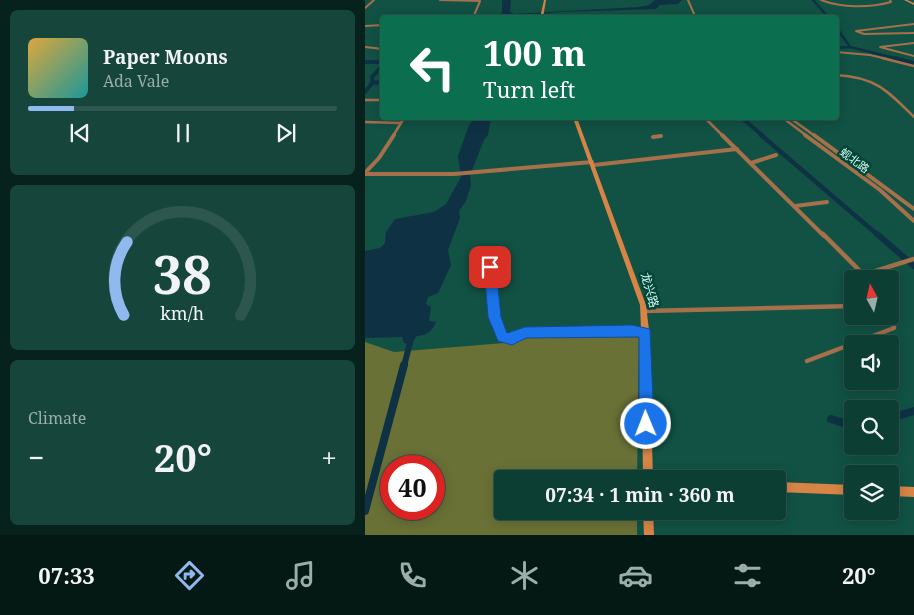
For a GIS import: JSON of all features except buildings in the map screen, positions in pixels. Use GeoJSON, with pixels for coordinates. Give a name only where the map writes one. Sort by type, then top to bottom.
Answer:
{"type":"FeatureCollection","features":[{"type":"Feature","properties":{"kind":"street"},"geometry":{"type":"LineString","coordinates":[[365,8],[375,0]]}},
{"type":"Feature","properties":{"kind":"street"},"geometry":{"type":"LineString","coordinates":[[440,0],[480,1],[474,15]]}},
{"type":"Feature","properties":{"kind":"street"},"geometry":{"type":"LineString","coordinates":[[542,15],[545,0]]}},
{"type":"Feature","properties":{"kind":"street"},"geometry":{"type":"LineString","coordinates":[[687,0],[694,15]]}},
{"type":"Feature","properties":{"kind":"street"},"geometry":{"type":"LineString","coordinates":[[821,0],[835,5],[874,6],[888,4],[891,2],[890,0]]}},
{"type":"Feature","properties":{"kind":"street"},"geometry":{"type":"LineString","coordinates":[[905,0],[914,4]]}},
{"type":"Feature","properties":{"kind":"street"},"geometry":{"type":"LineString","coordinates":[[914,24],[856,31],[864,34],[914,33]]}},
{"type":"Feature","properties":{"kind":"street"},"geometry":{"type":"LineString","coordinates":[[365,26],[380,25]]}},
{"type":"Feature","properties":{"kind":"street"},"geometry":{"type":"LineString","coordinates":[[914,43],[880,47],[914,56]]}},
{"type":"Feature","properties":{"kind":"street"},"geometry":{"type":"LineString","coordinates":[[366,48],[380,49]]}},
{"type":"Feature","properties":{"kind":"street"},"geometry":{"type":"LineString","coordinates":[[839,52],[870,55],[914,66]]}},
{"type":"Feature","properties":{"kind":"street"},"geometry":{"type":"LineString","coordinates":[[839,75],[861,78],[887,88],[914,117]]}},
{"type":"Feature","properties":{"kind":"street"},"geometry":{"type":"LineString","coordinates":[[365,100],[380,100]]}},
{"type":"Feature","properties":{"kind":"street"},"geometry":{"type":"LineString","coordinates":[[365,173],[379,158],[403,120]]}},
{"type":"Feature","properties":{"kind":"street","name":"龙兴路"},"geometry":{"type":"LineString","coordinates":[[576,120],[644,311],[647,470]]}},
{"type":"Feature","properties":{"kind":"street"},"geometry":{"type":"LineString","coordinates":[[707,120],[859,270]]}},
{"type":"Feature","properties":{"kind":"street","name":"蚬北路"},"geometry":{"type":"LineString","coordinates":[[786,120],[881,190],[914,220]]}},
{"type":"Feature","properties":{"kind":"street"},"geometry":{"type":"LineString","coordinates":[[794,120],[872,176],[906,206],[914,208]]}},
{"type":"Feature","properties":{"kind":"street"},"geometry":{"type":"LineString","coordinates":[[365,122],[401,123]]}},
{"type":"Feature","properties":{"kind":"street"},"geometry":{"type":"LineString","coordinates":[[653,137],[661,136]]}},
{"type":"Feature","properties":{"kind":"street"},"geometry":{"type":"LineString","coordinates":[[365,173],[456,174],[593,164],[737,149]]}},
{"type":"Feature","properties":{"kind":"street"},"geometry":{"type":"LineString","coordinates":[[751,163],[775,156]]}},
{"type":"Feature","properties":{"kind":"street"},"geometry":{"type":"LineString","coordinates":[[795,206],[827,202]]}},
{"type":"Feature","properties":{"kind":"street"},"geometry":{"type":"LineString","coordinates":[[879,270],[914,259]]}},
{"type":"Feature","properties":{"kind":"street"},"geometry":{"type":"LineString","coordinates":[[490,267],[494,317],[503,338],[512,339],[525,333],[632,330],[645,333]]}},
{"type":"Feature","properties":{"kind":"street"},"geometry":{"type":"LineString","coordinates":[[644,311],[844,306]]}},
{"type":"Feature","properties":{"kind":"street"},"geometry":{"type":"LineString","coordinates":[[807,361],[894,328],[894,325]]}},
{"type":"Feature","properties":{"kind":"street"},"geometry":{"type":"LineString","coordinates":[[786,487],[844,490]]}},
{"type":"Feature","properties":{"kind":"street"},"geometry":{"type":"LineString","coordinates":[[899,491],[914,492]]}},
{"type":"Feature","properties":{"kind":"street"},"geometry":{"type":"LineString","coordinates":[[648,520],[649,535]]}},
{"type":"Feature","properties":{"kind":"green space"},"geometry":{"type":"Polygon","coordinates":[[[623,331],[639,333],[637,470],[494,470],[494,520],[637,520],[637,535],[365,535],[365,342],[394,352],[517,342],[522,333],[623,331]]]}},
{"type":"Feature","properties":{"kind":"water"},"geometry":{"type":"Polygon","coordinates":[[[502,0],[511,0],[510,12],[514,14],[639,7],[649,5],[655,0],[682,0],[678,4],[660,5],[656,9],[561,12],[530,15],[500,15],[502,0]]]}},
{"type":"Feature","properties":{"kind":"water"},"geometry":{"type":"Polygon","coordinates":[[[473,120],[491,120],[488,135],[484,140],[470,175],[471,185],[466,201],[459,211],[460,218],[448,250],[451,265],[438,293],[428,297],[426,304],[431,307],[429,321],[436,322],[427,334],[417,336],[410,345],[404,343],[402,337],[365,338],[365,251],[380,248],[385,243],[386,232],[395,219],[434,212],[446,204],[461,177],[458,156],[469,125],[473,120]]]}},
{"type":"Feature","properties":{"kind":"waterway"},"geometry":{"type":"LineString","coordinates":[[813,0],[826,15]]}},
{"type":"Feature","properties":{"kind":"waterway"},"geometry":{"type":"LineString","coordinates":[[839,31],[850,47]]}},
{"type":"Feature","properties":{"kind":"waterway"},"geometry":{"type":"LineString","coordinates":[[839,48],[850,47]]}},
{"type":"Feature","properties":{"kind":"waterway"},"geometry":{"type":"LineString","coordinates":[[850,47],[899,59]]}},
{"type":"Feature","properties":{"kind":"waterway"},"geometry":{"type":"LineString","coordinates":[[894,58],[914,63]]}},
{"type":"Feature","properties":{"kind":"waterway"},"geometry":{"type":"LineString","coordinates":[[365,62],[380,62]]}},
{"type":"Feature","properties":{"kind":"waterway"},"geometry":{"type":"LineString","coordinates":[[372,83],[372,77],[380,68]]}},
{"type":"Feature","properties":{"kind":"waterway"},"geometry":{"type":"LineString","coordinates":[[372,83],[380,82]]}},
{"type":"Feature","properties":{"kind":"waterway"},"geometry":{"type":"LineString","coordinates":[[365,92],[372,83]]}},
{"type":"Feature","properties":{"kind":"waterway"},"geometry":{"type":"LineString","coordinates":[[744,120],[763,136]]}},
{"type":"Feature","properties":{"kind":"waterway"},"geometry":{"type":"LineString","coordinates":[[761,135],[879,236]]}},
{"type":"Feature","properties":{"kind":"waterway"},"geometry":{"type":"LineString","coordinates":[[877,234],[914,266]]}},
{"type":"Feature","properties":{"kind":"waterway"},"geometry":{"type":"LineString","coordinates":[[404,366],[411,339]]}},
{"type":"Feature","properties":{"kind":"waterway"},"geometry":{"type":"LineString","coordinates":[[365,511],[404,365]]}},
{"type":"Feature","properties":{"kind":"waterway"},"geometry":{"type":"LineString","coordinates":[[899,415],[914,411]]}},
{"type":"Feature","properties":{"kind":"waterway"},"geometry":{"type":"LineString","coordinates":[[831,419],[844,423]]}},
{"type":"Feature","properties":{"kind":"route"},"geometry":{"type":"LineString","coordinates":[[490,267],[494,317],[503,338],[512,339],[525,333],[632,330],[645,333],[646,424]]}}]}
